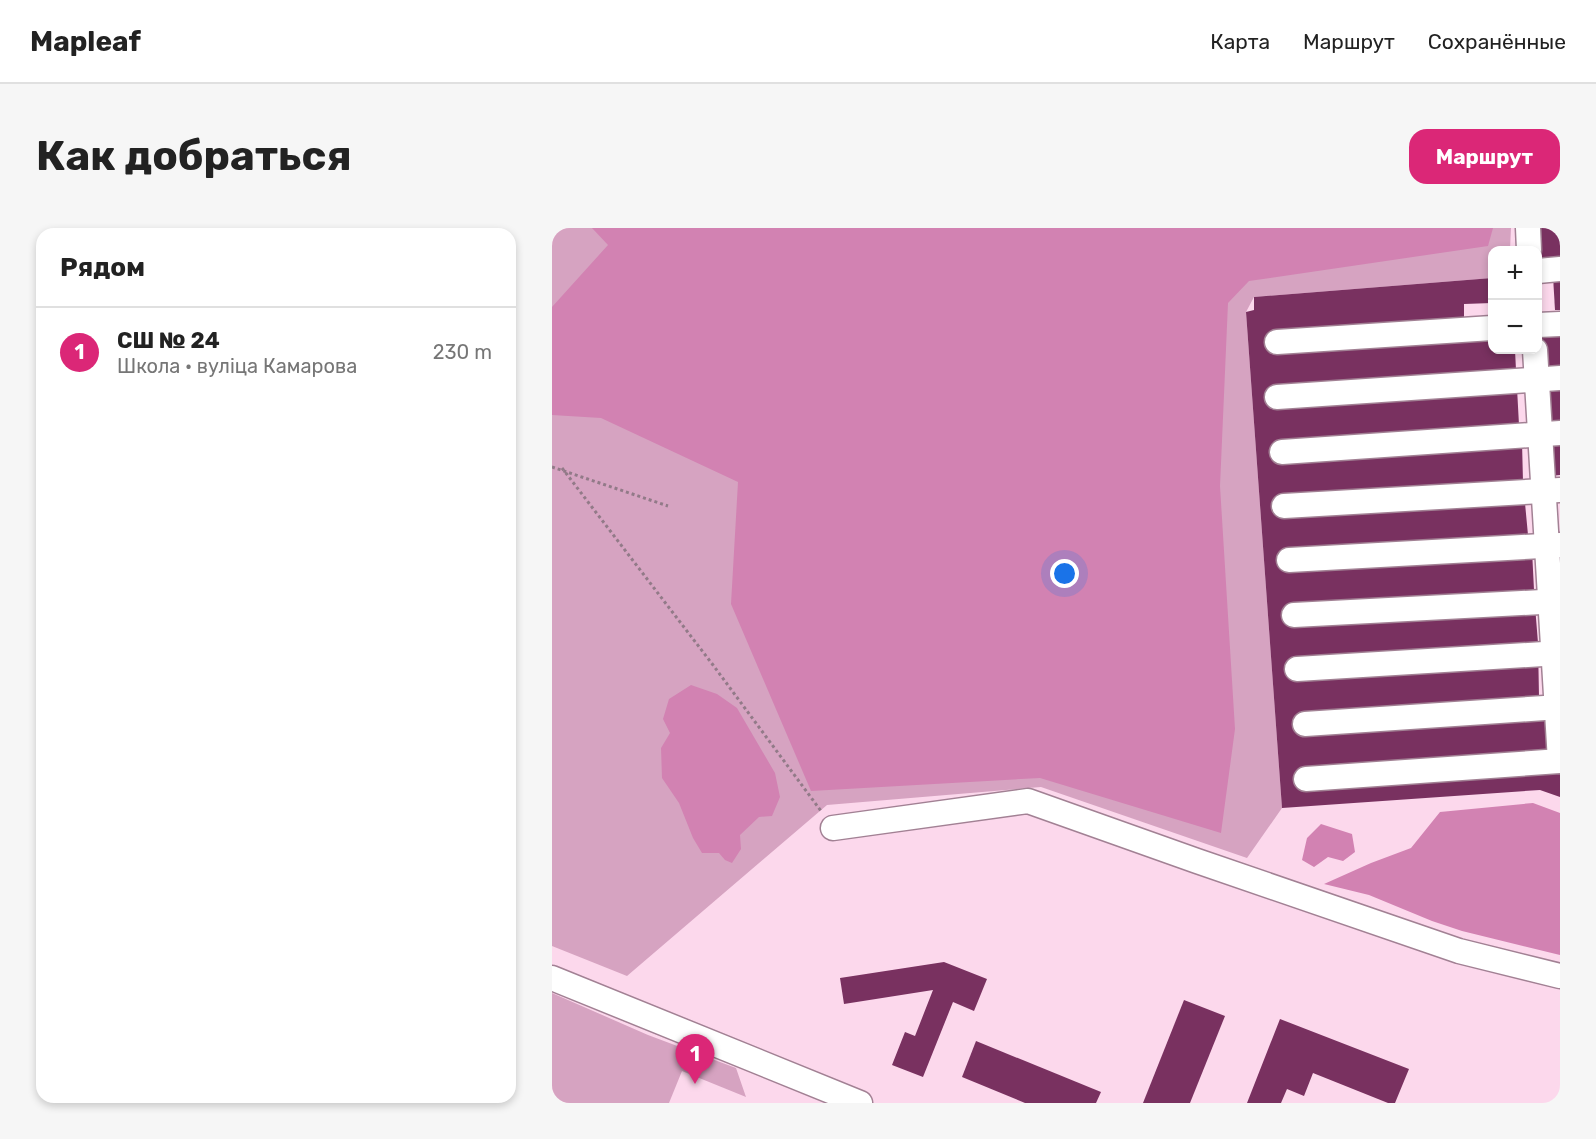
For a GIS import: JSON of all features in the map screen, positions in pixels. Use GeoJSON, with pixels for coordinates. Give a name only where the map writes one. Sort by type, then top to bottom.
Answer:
{"type":"FeatureCollection","features":[{"type":"Feature","properties":{"kind":"street"},"geometry":{"type":"LineString","coordinates":[[1528,228],[1530,246]]}},
{"type":"Feature","properties":{"kind":"street"},"geometry":{"type":"LineString","coordinates":[[1542,271],[1560,270]]}},
{"type":"Feature","properties":{"kind":"street"},"geometry":{"type":"LineString","coordinates":[[1542,326],[1560,324]]}},
{"type":"Feature","properties":{"kind":"street"},"geometry":{"type":"LineString","coordinates":[[1277,342],[1488,328]]}},
{"type":"Feature","properties":{"kind":"street"},"geometry":{"type":"LineString","coordinates":[[1306,779],[1560,761],[1548,379],[1537,354]]}},
{"type":"Feature","properties":{"kind":"street"},"geometry":{"type":"LineString","coordinates":[[1277,397],[1548,379]]}},
{"type":"Feature","properties":{"kind":"street"},"geometry":{"type":"LineString","coordinates":[[1282,452],[1550,434]]}},
{"type":"Feature","properties":{"kind":"street"},"geometry":{"type":"LineString","coordinates":[[1284,506],[1551,491]]}},
{"type":"Feature","properties":{"kind":"street"},"geometry":{"type":"LineString","coordinates":[[1289,560],[1553,545]]}},
{"type":"Feature","properties":{"kind":"street"},"geometry":{"type":"LineString","coordinates":[[1294,615],[1555,601]]}},
{"type":"Feature","properties":{"kind":"street"},"geometry":{"type":"LineString","coordinates":[[1298,669],[1557,653]]}},
{"type":"Feature","properties":{"kind":"street"},"geometry":{"type":"LineString","coordinates":[[1305,724],[1558,707]]}},
{"type":"Feature","properties":{"kind":"street"},"geometry":{"type":"LineString","coordinates":[[833,828],[1028,801],[1459,951],[1560,976]]}},
{"type":"Feature","properties":{"kind":"street"},"geometry":{"type":"LineString","coordinates":[[552,978],[860,1103]]}},
{"type":"Feature","properties":{"kind":"path"},"geometry":{"type":"LineString","coordinates":[[552,467],[562,468],[668,506]]}},
{"type":"Feature","properties":{"kind":"path"},"geometry":{"type":"LineString","coordinates":[[562,468],[714,665],[833,828]]}},
{"type":"Feature","properties":{"kind":"shaded area"},"geometry":{"type":"Polygon","coordinates":[[[552,228],[1511,228],[1510,246],[1488,246],[1488,278],[1254,297],[1246,312],[1282,808],[1247,858],[1041,787],[827,805],[627,976],[552,946],[552,228]]]}},
{"type":"Feature","properties":{"kind":"shaded area"},"geometry":{"type":"Polygon","coordinates":[[[592,228],[1493,228],[1488,246],[1249,281],[1228,303],[1220,486],[1235,729],[1221,833],[1040,778],[811,791],[731,604],[738,482],[601,418],[552,415],[552,307],[608,245],[592,228]]]}},
{"type":"Feature","properties":{"kind":"shaded area"},"geometry":{"type":"Polygon","coordinates":[[[691,685],[717,694],[737,708],[775,773],[780,797],[772,816],[759,817],[740,835],[741,849],[732,863],[725,860],[719,853],[702,853],[693,838],[679,803],[662,778],[661,748],[670,733],[663,719],[669,699],[691,685]]]}},
{"type":"Feature","properties":{"kind":"shaded area"},"geometry":{"type":"Polygon","coordinates":[[[1533,803],[1560,813],[1560,955],[1462,931],[1369,895],[1324,884],[1411,848],[1440,812],[1533,803]]]}},
{"type":"Feature","properties":{"kind":"shaded area"},"geometry":{"type":"Polygon","coordinates":[[[1321,824],[1352,834],[1355,852],[1343,861],[1328,857],[1314,867],[1302,860],[1307,838],[1321,824]]]}},
{"type":"Feature","properties":{"kind":"shaded area"},"geometry":{"type":"Polygon","coordinates":[[[552,993],[648,1035],[736,1068],[746,1097],[682,1071],[669,1103],[552,1103],[552,993]]]}},
{"type":"Feature","properties":{"kind":"building"},"geometry":{"type":"Polygon","coordinates":[[[1540,228],[1560,228],[1560,257],[1542,258],[1540,228]]]}},
{"type":"Feature","properties":{"kind":"building"},"geometry":{"type":"Polygon","coordinates":[[[1560,275],[1560,310],[1555,310],[1553,276],[1560,275]]]}},
{"type":"Feature","properties":{"kind":"building"},"geometry":{"type":"Polygon","coordinates":[[[1488,278],[1488,303],[1464,304],[1464,323],[1267,336],[1268,350],[1488,333],[1488,354],[1515,354],[1516,370],[1271,386],[1273,404],[1517,388],[1519,425],[1274,441],[1275,460],[1522,442],[1523,482],[1528,535],[1532,550],[1534,590],[1286,605],[1287,622],[1535,606],[1539,697],[1294,716],[1296,733],[1545,713],[1550,771],[1560,774],[1560,797],[1540,790],[1282,808],[1246,312],[1254,310],[1254,297],[1488,278]]]}},
{"type":"Feature","properties":{"kind":"building"},"geometry":{"type":"Polygon","coordinates":[[[1560,331],[1560,368],[1543,369],[1542,333],[1560,331]]]}},
{"type":"Feature","properties":{"kind":"building"},"geometry":{"type":"Polygon","coordinates":[[[1560,383],[1560,420],[1550,421],[1547,384],[1560,383]]]}},
{"type":"Feature","properties":{"kind":"building"},"geometry":{"type":"Polygon","coordinates":[[[1560,438],[1560,475],[1550,476],[1548,439],[1560,438]]]}},
{"type":"Feature","properties":{"kind":"building"},"geometry":{"type":"Polygon","coordinates":[[[944,962],[987,979],[974,1011],[953,1002],[923,1077],[892,1065],[905,1032],[915,1036],[933,990],[844,1004],[840,978],[944,962]]]}},
{"type":"Feature","properties":{"kind":"building"},"geometry":{"type":"Polygon","coordinates":[[[1184,1000],[1225,1016],[1190,1103],[1143,1103],[1184,1000]]]}},
{"type":"Feature","properties":{"kind":"building"},"geometry":{"type":"Polygon","coordinates":[[[1280,1019],[1409,1069],[1395,1103],[1388,1103],[1313,1073],[1304,1096],[1287,1089],[1281,1103],[1247,1103],[1280,1019]]]}},
{"type":"Feature","properties":{"kind":"building"},"geometry":{"type":"Polygon","coordinates":[[[976,1041],[1101,1092],[1096,1103],[1025,1103],[962,1077],[976,1041]]]}},
{"type":"Feature","properties":{"kind":"place","name":"СШ № 24"},"geometry":{"type":"Point","coordinates":[695,1084]}}]}
